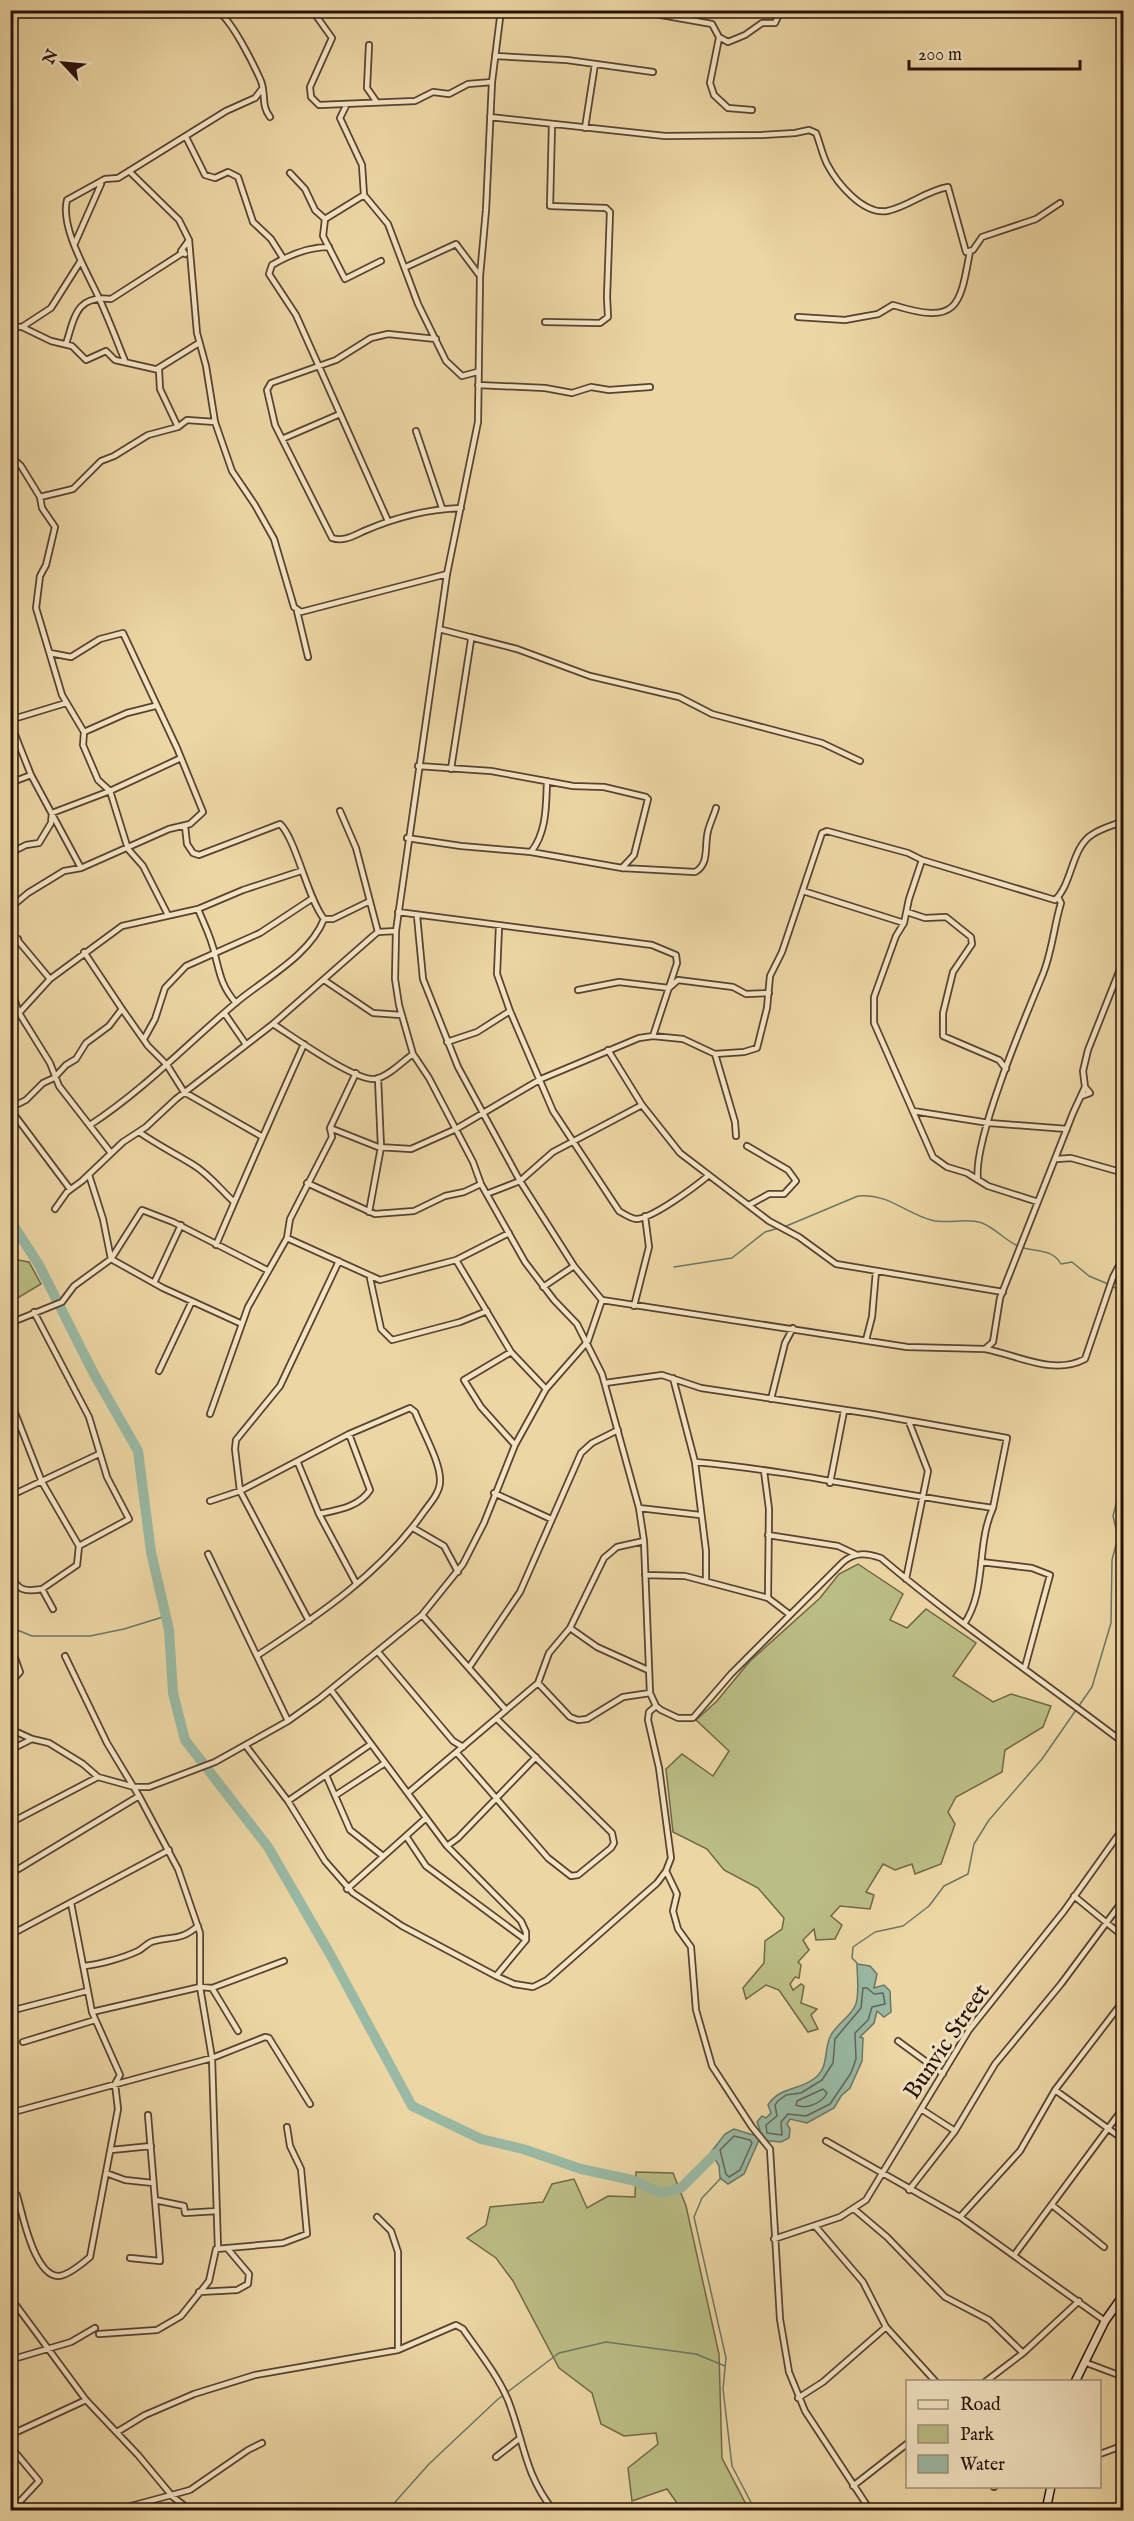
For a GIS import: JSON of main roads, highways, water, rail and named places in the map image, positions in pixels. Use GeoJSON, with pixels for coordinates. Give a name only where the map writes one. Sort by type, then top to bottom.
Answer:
{"type":"FeatureCollection","features":[{"type":"Feature","properties":{"kind":"main road"},"geometry":{"type":"LineString","coordinates":[[1076,2380],[1106,2321],[1124,2294]]}},
{"type":"Feature","properties":{"kind":"main road"},"geometry":{"type":"LineString","coordinates":[[1046,2511],[1051,2488]]}},
{"type":"Feature","properties":{"kind":"water"},"geometry":{"type":"Polygon","coordinates":[[[857,1964],[870,1966],[877,1974],[874,1988],[884,1985],[890,1991],[891,2012],[884,2017],[877,2011],[874,2023],[860,2037],[863,2038],[862,2061],[850,2088],[841,2096],[834,2108],[807,2123],[790,2119],[787,2124],[790,2129],[789,2138],[781,2142],[759,2140],[744,2174],[728,2184],[720,2178],[719,2166],[711,2152],[725,2134],[734,2129],[753,2135],[760,2130],[757,2122],[762,2116],[766,2118],[771,2113],[768,2105],[773,2099],[809,2082],[820,2073],[825,2063],[831,2035],[850,2014],[857,2002],[857,1964]]]}},
{"type":"Feature","properties":{"kind":"waterway"},"geometry":{"type":"LineString","coordinates":[[784,1227],[858,1196],[869,1196],[887,1200],[931,1220],[982,1223],[1020,1247],[1053,1255],[1061,1264],[1072,1262],[1089,1276],[1108,1284]]}},
{"type":"Feature","properties":{"kind":"waterway"},"geometry":{"type":"LineString","coordinates":[[10,1220],[39,1265],[94,1374],[138,1451],[151,1552],[169,1630],[173,1693],[185,1740],[268,1847],[330,1954],[412,2106],[481,2139],[523,2149],[581,2169],[632,2180],[661,2193],[681,2188],[715,2154]]}},
{"type":"Feature","properties":{"kind":"waterway"},"geometry":{"type":"LineString","coordinates":[[674,1267],[732,1258],[765,1232],[779,1228]]}},
{"type":"Feature","properties":{"kind":"waterway"},"geometry":{"type":"LineString","coordinates":[[1112,1286],[1124,1293]]}},
{"type":"Feature","properties":{"kind":"waterway"},"geometry":{"type":"LineString","coordinates":[[857,1963],[852,1958],[853,1947],[875,1932],[903,1926],[929,1906],[944,1886],[968,1874],[974,1844],[989,1820],[1042,1759],[1092,1687],[1111,1623],[1112,1560],[1118,1537],[1113,1516],[1124,1473]]}},
{"type":"Feature","properties":{"kind":"waterway"},"geometry":{"type":"LineString","coordinates":[[10,1627],[32,1636],[90,1636],[124,1629],[166,1616]]}},
{"type":"Feature","properties":{"kind":"waterway"},"geometry":{"type":"LineString","coordinates":[[721,2178],[702,2198],[694,2217],[726,2358],[723,2389],[732,2466],[755,2510]]}},
{"type":"Feature","properties":{"kind":"waterway"},"geometry":{"type":"LineString","coordinates":[[388,2510],[429,2464],[497,2400],[559,2353],[606,2342],[696,2354],[725,2366]]}}]}
